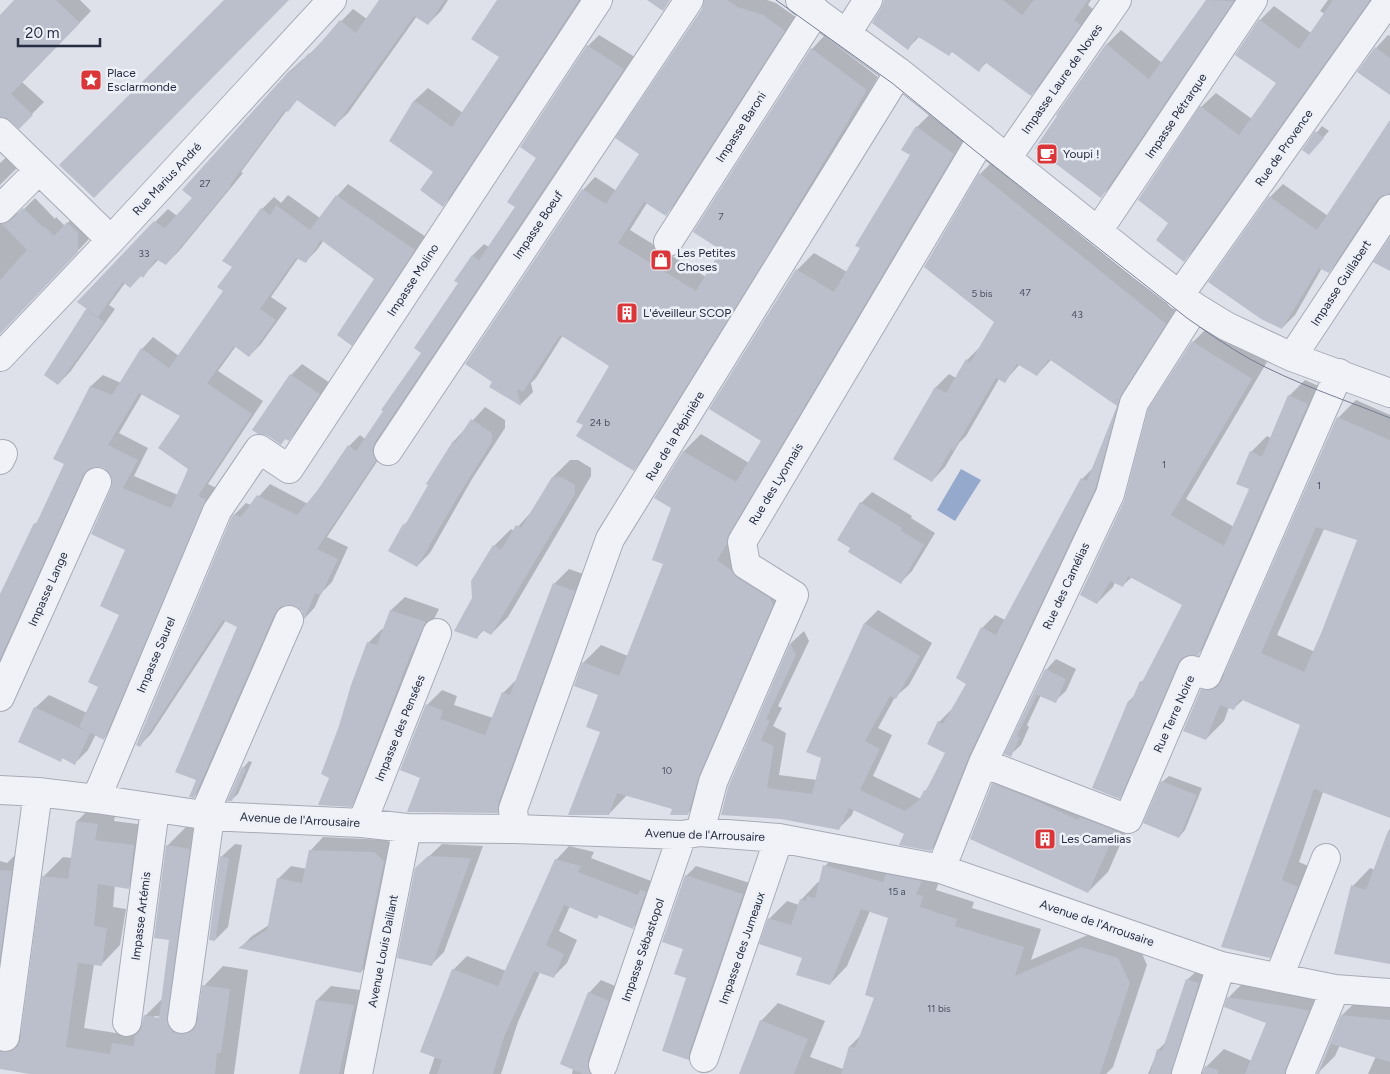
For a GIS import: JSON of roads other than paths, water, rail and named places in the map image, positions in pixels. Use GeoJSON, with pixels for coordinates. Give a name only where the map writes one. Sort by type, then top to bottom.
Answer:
{"type":"FeatureCollection","features":[{"type":"Feature","properties":{"kind":"street","name":"Rue Marius André"},"geometry":{"type":"LineString","coordinates":[[0,357],[111,240],[332,0]]}},
{"type":"Feature","properties":{"kind":"street","name":"Impasse Molino"},"geometry":{"type":"LineString","coordinates":[[217,511],[259,449],[289,469],[598,0]]}},
{"type":"Feature","properties":{"kind":"street","name":"Impasse Boeuf"},"geometry":{"type":"LineString","coordinates":[[388,451],[689,0]]}},
{"type":"Feature","properties":{"kind":"street"},"geometry":{"type":"LineString","coordinates":[[847,33],[868,0]]}},
{"type":"Feature","properties":{"kind":"street","name":"Impasse Laure de Noves"},"geometry":{"type":"LineString","coordinates":[[1007,158],[1116,0]]}},
{"type":"Feature","properties":{"kind":"street","name":"Impasse Pétrarque"},"geometry":{"type":"LineString","coordinates":[[1098,231],[1253,0]]}},
{"type":"Feature","properties":{"kind":"street","name":"Rue de Provence"},"geometry":{"type":"LineString","coordinates":[[1187,301],[1389,0]]}},
{"type":"Feature","properties":{"kind":"street"},"geometry":{"type":"LineString","coordinates":[[808,6],[899,72],[1187,301],[1226,326],[1292,357],[1390,393]]}},
{"type":"Feature","properties":{"kind":"street","name":"Impasse Baroni"},"geometry":{"type":"LineString","coordinates":[[668,242],[808,6]]}},
{"type":"Feature","properties":{"kind":"street","name":"Rue de la Pépinière"},"geometry":{"type":"LineString","coordinates":[[515,828],[513,809],[610,539],[899,72]]}},
{"type":"Feature","properties":{"kind":"street"},"geometry":{"type":"LineString","coordinates":[[0,132],[111,240]]}},
{"type":"Feature","properties":{"kind":"street","name":"Rue des Lyonnais"},"geometry":{"type":"LineString","coordinates":[[691,834],[794,595],[746,564],[742,542],[982,138]]}},
{"type":"Feature","properties":{"kind":"street"},"geometry":{"type":"LineString","coordinates":[[0,209],[38,170]]}},
{"type":"Feature","properties":{"kind":"street","name":"Impasse Guillabert"},"geometry":{"type":"LineString","coordinates":[[1292,357],[1390,209]]}},
{"type":"Feature","properties":{"kind":"street","name":"Rue des Camélias"},"geometry":{"type":"LineString","coordinates":[[941,869],[983,763],[1110,494],[1134,403],[1187,301]]}},
{"type":"Feature","properties":{"kind":"street","name":"Rue Terre Noire"},"geometry":{"type":"LineString","coordinates":[[983,763],[1128,819],[1192,670],[1207,675],[1339,373]]}},
{"type":"Feature","properties":{"kind":"street","name":"Impasse Lange"},"geometry":{"type":"LineString","coordinates":[[0,697],[97,482]]}},
{"type":"Feature","properties":{"kind":"street","name":"Impasse Saurel"},"geometry":{"type":"LineString","coordinates":[[96,799],[217,511]]}},
{"type":"Feature","properties":{"kind":"street"},"geometry":{"type":"LineString","coordinates":[[182,1019],[207,816],[289,620]]}},
{"type":"Feature","properties":{"kind":"street","name":"Impasse des Pensées"},"geometry":{"type":"LineString","coordinates":[[362,823],[437,633]]}},
{"type":"Feature","properties":{"kind":"street","name":"Avenue de l'Arrousaire"},"geometry":{"type":"LineString","coordinates":[[0,790],[38,792],[96,799],[207,816],[362,823],[407,828],[515,828],[780,838],[941,869],[1221,966],[1335,988],[1390,993]]}},
{"type":"Feature","properties":{"kind":"street"},"geometry":{"type":"LineString","coordinates":[[5,1037],[38,792]]}},
{"type":"Feature","properties":{"kind":"street","name":"Impasse Artémis"},"geometry":{"type":"LineString","coordinates":[[127,1022],[155,809]]}},
{"type":"Feature","properties":{"kind":"street","name":"Avenue Louis Daillant"},"geometry":{"type":"LineString","coordinates":[[358,1074],[407,828]]}},
{"type":"Feature","properties":{"kind":"street","name":"Impasse Sébastopol"},"geometry":{"type":"LineString","coordinates":[[603,1065],[691,834]]}},
{"type":"Feature","properties":{"kind":"street","name":"Impasse des Jumeaux"},"geometry":{"type":"LineString","coordinates":[[704,1058],[780,838]]}},
{"type":"Feature","properties":{"kind":"street"},"geometry":{"type":"LineString","coordinates":[[1279,977],[1326,858]]}},
{"type":"Feature","properties":{"kind":"street"},"geometry":{"type":"LineString","coordinates":[[1186,1074],[1221,966]]}},
{"type":"Feature","properties":{"kind":"street"},"geometry":{"type":"LineString","coordinates":[[1300,1074],[1335,988]]}},
{"type":"Feature","properties":{"kind":"water"},"geometry":{"type":"Polygon","coordinates":[[[961,469],[981,480],[955,521],[937,510],[961,469]]]}},
{"type":"Feature","properties":{"kind":"tram line"},"geometry":{"type":"LineString","coordinates":[[776,0],[892,83],[1187,318],[1232,349],[1283,375],[1390,418]]}},
{"type":"Feature","properties":{"kind":"place","name":"Place Esclarmonde"},"geometry":{"type":"Point","coordinates":[91,80]}},
{"type":"Feature","properties":{"kind":"place","name":"Youpi !"},"geometry":{"type":"Point","coordinates":[1047,154]}},
{"type":"Feature","properties":{"kind":"place","name":"Les Petites Choses"},"geometry":{"type":"Point","coordinates":[661,260]}},
{"type":"Feature","properties":{"kind":"place","name":"L'éveilleur SCOP"},"geometry":{"type":"Point","coordinates":[627,313]}},
{"type":"Feature","properties":{"kind":"place","name":"Les Camelias"},"geometry":{"type":"Point","coordinates":[1045,839]}}]}
